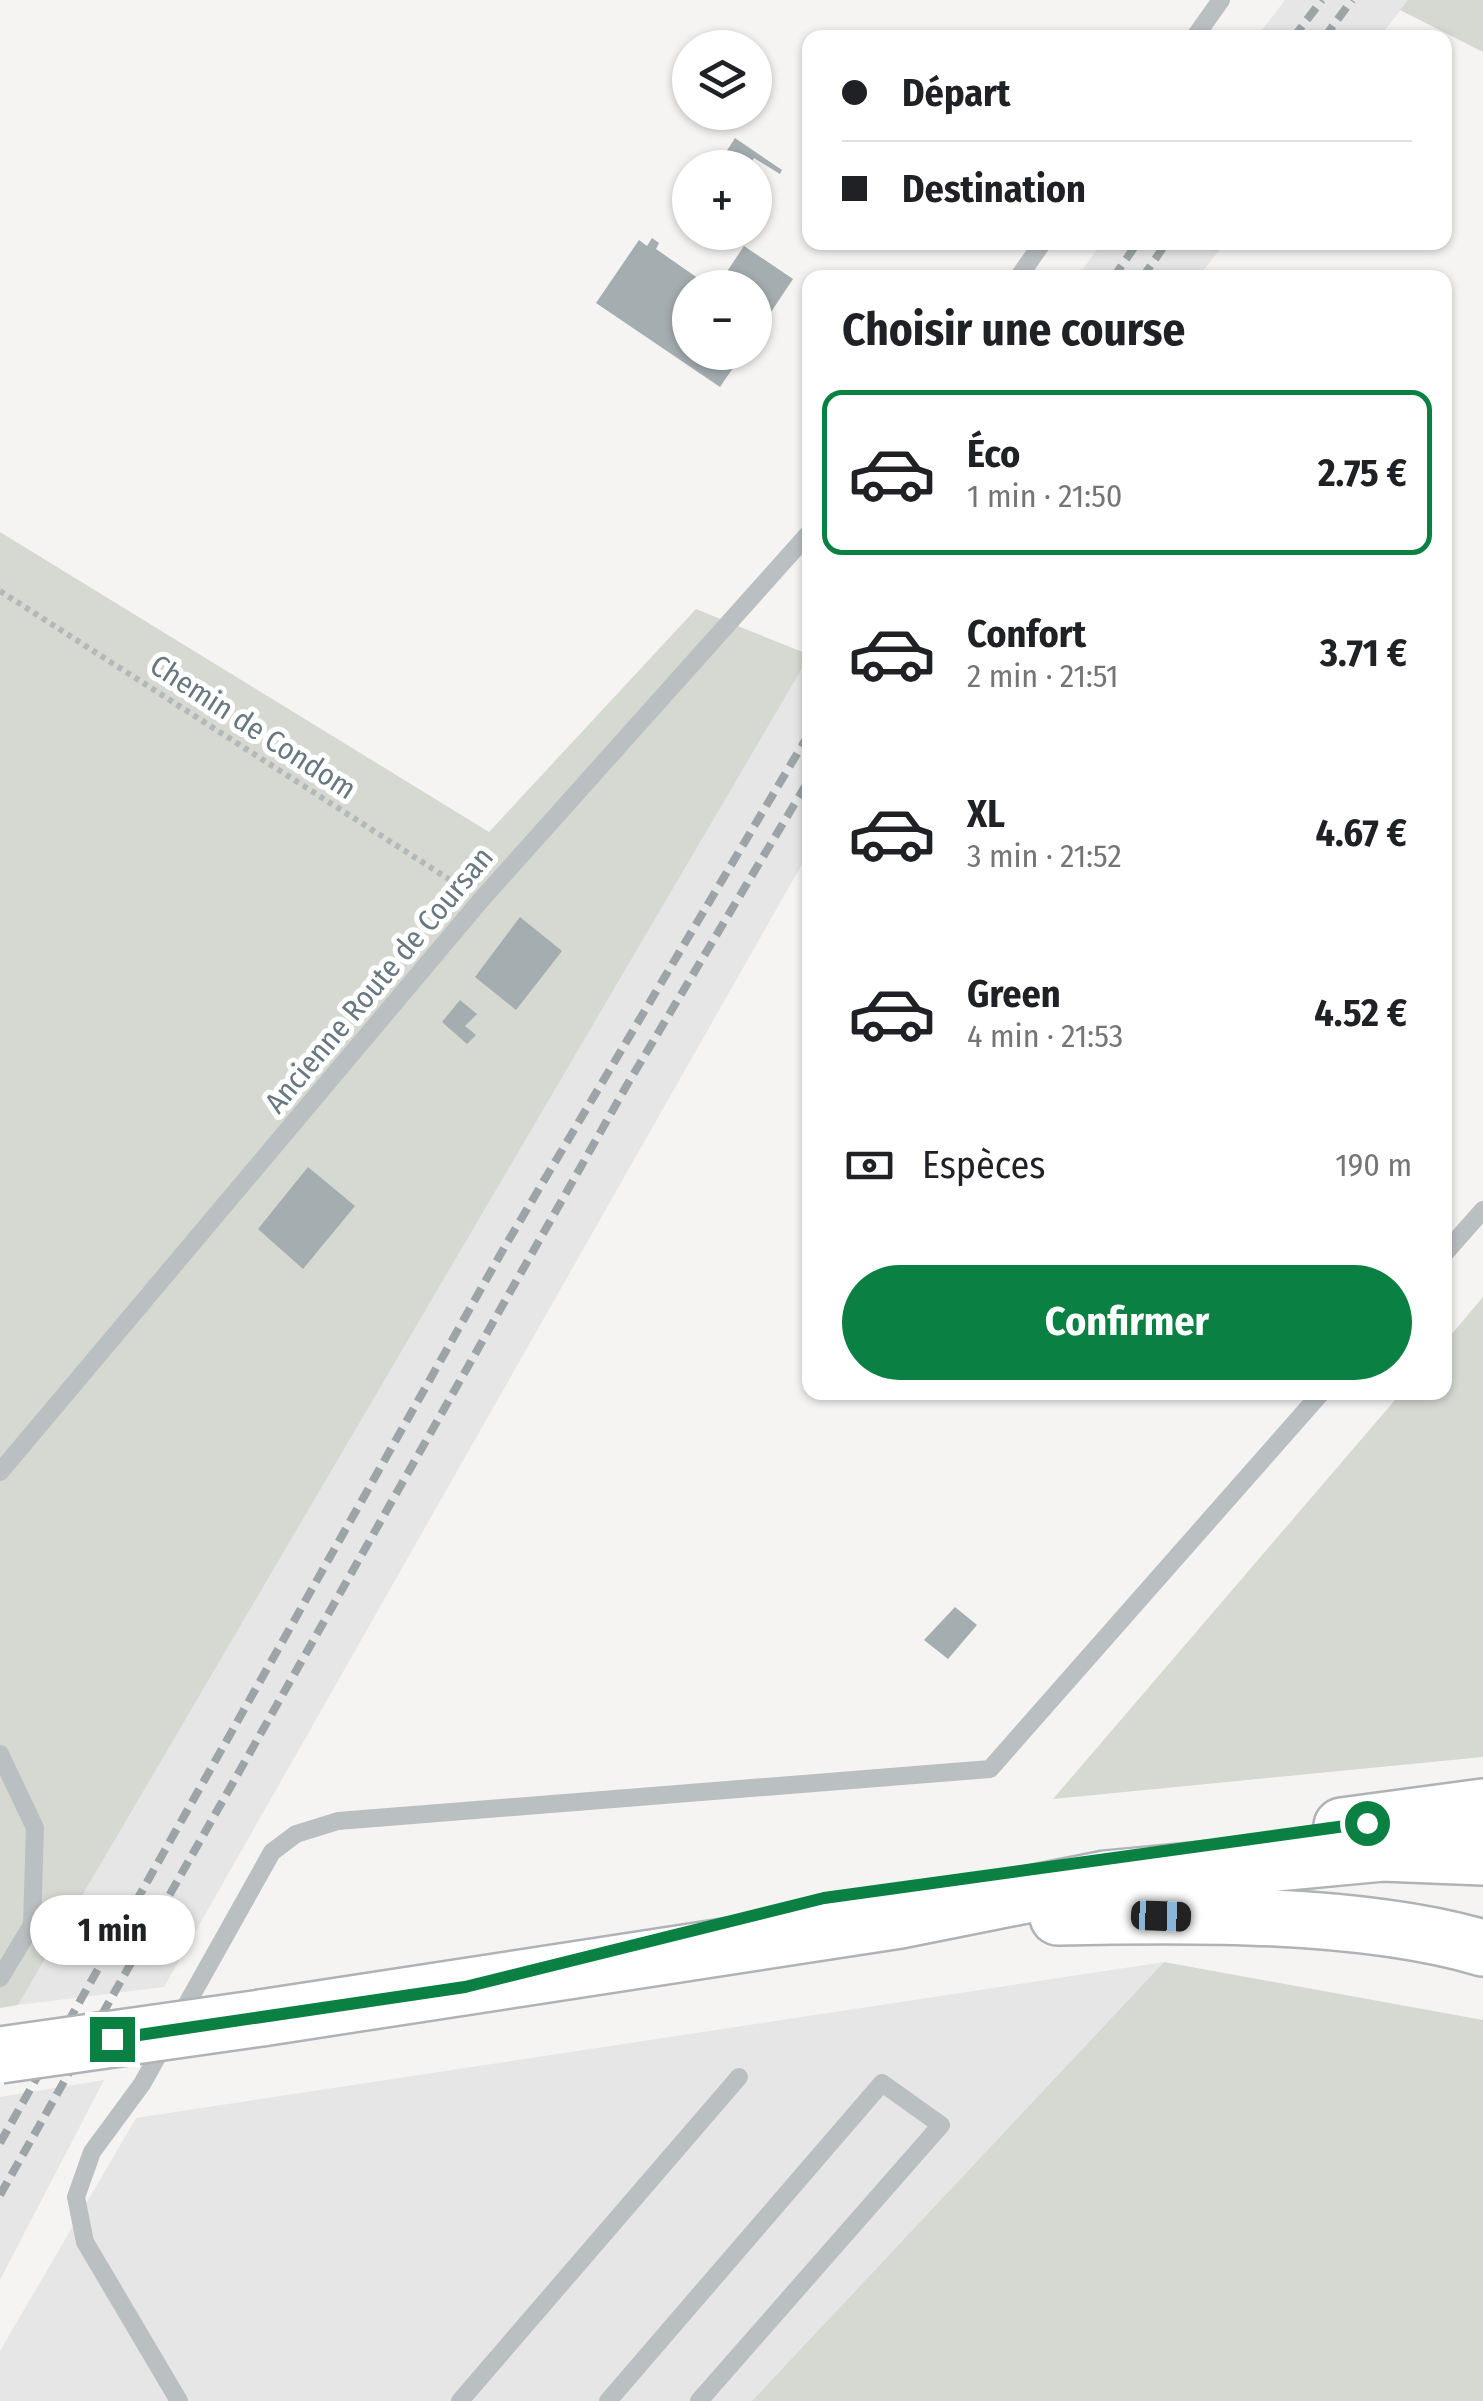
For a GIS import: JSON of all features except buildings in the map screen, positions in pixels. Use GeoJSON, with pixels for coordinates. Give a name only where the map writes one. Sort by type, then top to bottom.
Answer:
{"type":"FeatureCollection","features":[{"type":"Feature","properties":{"kind":"main road"},"geometry":{"type":"LineString","coordinates":[[465,1987],[824,1898],[1483,1807]]}},
{"type":"Feature","properties":{"kind":"main road"},"geometry":{"type":"LineString","coordinates":[[0,2055],[900,1920],[1106,1879],[1383,1854],[1483,1858]]}},
{"type":"Feature","properties":{"kind":"main road"},"geometry":{"type":"LineString","coordinates":[[900,1920],[1122,1915],[1320,1922],[1436,1937],[1483,1948]]}},
{"type":"Feature","properties":{"kind":"street"},"geometry":{"type":"LineString","coordinates":[[1200,30],[1221,0]]}},
{"type":"Feature","properties":{"kind":"street","name":"Ancienne Route de Coursan"},"geometry":{"type":"LineString","coordinates":[[0,1472],[481,900],[802,541]]}},
{"type":"Feature","properties":{"kind":"street"},"geometry":{"type":"LineString","coordinates":[[1452,1245],[1483,1210]]}},
{"type":"Feature","properties":{"kind":"street"},"geometry":{"type":"LineString","coordinates":[[178,2401],[85,2242],[76,2196],[92,2152],[142,2084],[272,1852],[296,1834],[338,1821],[990,1770],[1315,1400]]}},
{"type":"Feature","properties":{"kind":"street"},"geometry":{"type":"LineString","coordinates":[[0,1754],[34,1828],[32,1925],[0,1978]]}},
{"type":"Feature","properties":{"kind":"street"},"geometry":{"type":"LineString","coordinates":[[460,2401],[739,2077]]}},
{"type":"Feature","properties":{"kind":"street"},"geometry":{"type":"LineString","coordinates":[[608,2401],[882,2083],[941,2124],[699,2401]]}},
{"type":"Feature","properties":{"kind":"path","name":"Chemin de Condom"},"geometry":{"type":"LineString","coordinates":[[0,591],[481,900]]}},
{"type":"Feature","properties":{"kind":"shaded area"},"geometry":{"type":"Polygon","coordinates":[[[1285,0],[1408,0],[1385,30],[1262,30],[1285,0]]]}},
{"type":"Feature","properties":{"kind":"shaded area"},"geometry":{"type":"Polygon","coordinates":[[[1408,0],[1483,0],[1483,52],[1452,36],[1452,30],[1440,30],[1400,10],[1408,0]]]}},
{"type":"Feature","properties":{"kind":"shaded area"},"geometry":{"type":"Polygon","coordinates":[[[1096,250],[1219,250],[1204,270],[1082,270],[1096,250]]]}},
{"type":"Feature","properties":{"kind":"shaded area"},"geometry":{"type":"Polygon","coordinates":[[[0,532],[489,832],[696,609],[802,652],[802,669],[18,2005],[0,2008],[0,532]]]}},
{"type":"Feature","properties":{"kind":"shaded area"},"geometry":{"type":"Polygon","coordinates":[[[802,669],[802,864],[164,1987],[18,2005],[802,669]]]}},
{"type":"Feature","properties":{"kind":"shaded area"},"geometry":{"type":"Polygon","coordinates":[[[1483,1297],[1483,1757],[1053,1799],[1395,1400],[1452,1400],[1452,1334],[1483,1297]]]}},
{"type":"Feature","properties":{"kind":"shaded area"},"geometry":{"type":"Polygon","coordinates":[[[1164,1962],[752,2401],[0,2401],[0,2351],[136,2118],[1164,1962]]]}},
{"type":"Feature","properties":{"kind":"shaded area"},"geometry":{"type":"Polygon","coordinates":[[[1164,1962],[1483,2020],[1483,2401],[752,2401],[1164,1962]]]}},
{"type":"Feature","properties":{"kind":"shaded area"},"geometry":{"type":"Polygon","coordinates":[[[104,2080],[0,2280],[0,2097],[104,2080]]]}},
{"type":"Feature","properties":{"kind":"railway"},"geometry":{"type":"LineString","coordinates":[[1299,30],[1322,0]]}},
{"type":"Feature","properties":{"kind":"railway"},"geometry":{"type":"LineString","coordinates":[[1330,30],[1352,0]]}},
{"type":"Feature","properties":{"kind":"railway"},"geometry":{"type":"LineString","coordinates":[[1119,270],[1132,250]]}},
{"type":"Feature","properties":{"kind":"railway"},"geometry":{"type":"LineString","coordinates":[[1148,270],[1161,250]]}},
{"type":"Feature","properties":{"kind":"railway"},"geometry":{"type":"LineString","coordinates":[[0,2143],[504,1248],[802,745]]}},
{"type":"Feature","properties":{"kind":"railway"},"geometry":{"type":"LineString","coordinates":[[0,2195],[627,1085],[802,791]]}},
{"type":"Feature","properties":{"kind":"route"},"geometry":{"type":"LineString","coordinates":[[112,2039],[465,1987],[824,1898],[1367,1823]]}}]}
